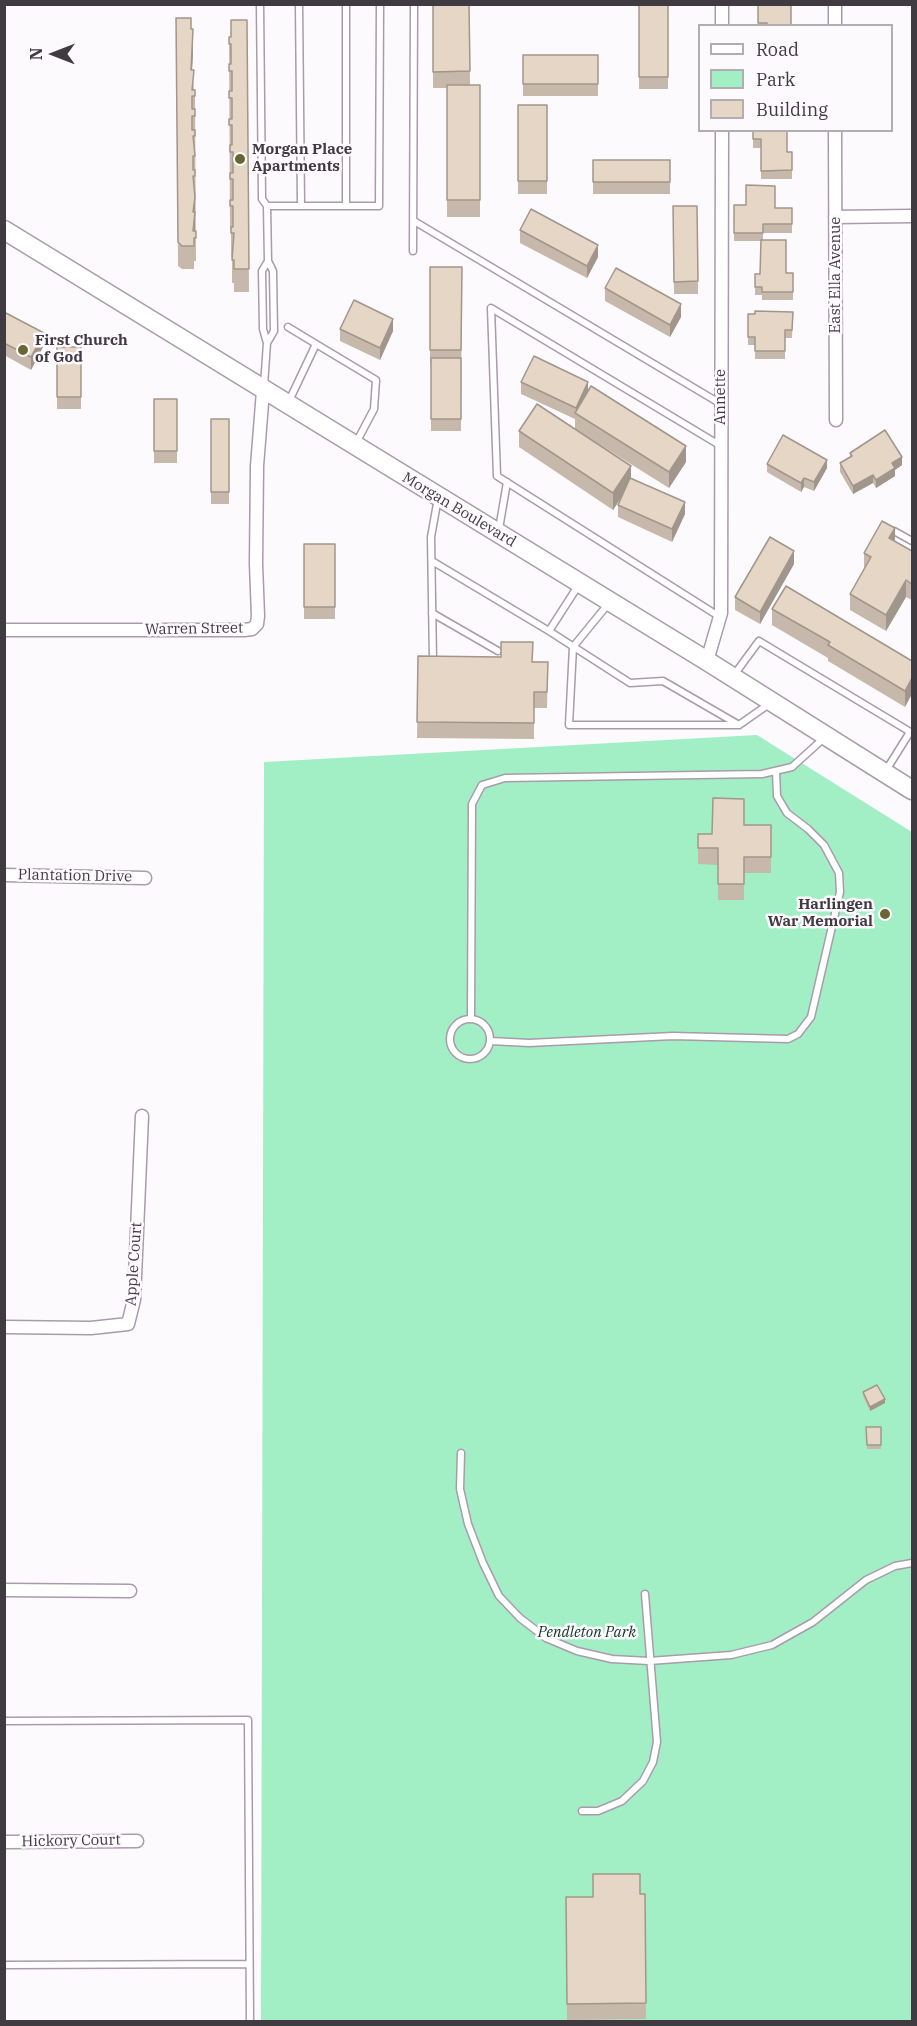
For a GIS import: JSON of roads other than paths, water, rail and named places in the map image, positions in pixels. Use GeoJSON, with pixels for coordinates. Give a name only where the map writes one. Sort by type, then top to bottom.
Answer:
{"type":"FeatureCollection","features":[{"type":"Feature","properties":{"kind":"main road","name":"Morgan Boulevard"},"geometry":{"type":"LineString","coordinates":[[4,230],[193,345],[263,391],[733,677],[912,790]]}},
{"type":"Feature","properties":{"kind":"street"},"geometry":{"type":"LineString","coordinates":[[722,4],[722,24]]}},
{"type":"Feature","properties":{"kind":"street"},"geometry":{"type":"LineString","coordinates":[[835,4],[835,24]]}},
{"type":"Feature","properties":{"kind":"street","name":"Annette"},"geometry":{"type":"LineString","coordinates":[[707,662],[720,617],[722,132]]}},
{"type":"Feature","properties":{"kind":"street","name":"East Ella Avenue"},"geometry":{"type":"LineString","coordinates":[[835,132],[836,420]]}},
{"type":"Feature","properties":{"kind":"street"},"geometry":{"type":"LineString","coordinates":[[836,217],[912,216]]}},
{"type":"Feature","properties":{"kind":"street","name":"Warren Street"},"geometry":{"type":"LineString","coordinates":[[4,630],[252,629],[258,616],[257,466],[263,391]]}},
{"type":"Feature","properties":{"kind":"street","name":"Plantation Drive"},"geometry":{"type":"LineString","coordinates":[[4,875],[145,878]]}},
{"type":"Feature","properties":{"kind":"street","name":"Apple Court"},"geometry":{"type":"LineString","coordinates":[[4,1327],[91,1328],[128,1324],[134,1300],[142,1116]]}},
{"type":"Feature","properties":{"kind":"street"},"geometry":{"type":"LineString","coordinates":[[4,1590],[130,1591]]}},
{"type":"Feature","properties":{"kind":"street","name":"Hickory Court"},"geometry":{"type":"LineString","coordinates":[[4,1842],[137,1841]]}},
{"type":"Feature","properties":{"kind":"lane"},"geometry":{"type":"LineString","coordinates":[[261,4],[262,199],[267,206],[268,261],[273,271],[274,331],[267,343]]}},
{"type":"Feature","properties":{"kind":"lane"},"geometry":{"type":"LineString","coordinates":[[299,4],[301,206]]}},
{"type":"Feature","properties":{"kind":"lane"},"geometry":{"type":"LineString","coordinates":[[346,4],[346,206]]}},
{"type":"Feature","properties":{"kind":"lane"},"geometry":{"type":"LineString","coordinates":[[267,206],[379,206],[380,4]]}},
{"type":"Feature","properties":{"kind":"lane"},"geometry":{"type":"LineString","coordinates":[[413,251],[414,4]]}},
{"type":"Feature","properties":{"kind":"lane"},"geometry":{"type":"LineString","coordinates":[[414,221],[722,404]]}},
{"type":"Feature","properties":{"kind":"lane"},"geometry":{"type":"LineString","coordinates":[[263,391],[267,343],[263,329],[262,271],[268,261]]}},
{"type":"Feature","properties":{"kind":"lane"},"geometry":{"type":"LineString","coordinates":[[720,617],[497,476],[491,308],[722,446]]}},
{"type":"Feature","properties":{"kind":"lane"},"geometry":{"type":"LineString","coordinates":[[288,327],[375,380],[374,409],[354,446]]}},
{"type":"Feature","properties":{"kind":"lane"},"geometry":{"type":"LineString","coordinates":[[287,405],[316,344]]}},
{"type":"Feature","properties":{"kind":"lane"},"geometry":{"type":"LineString","coordinates":[[498,534],[507,482]]}},
{"type":"Feature","properties":{"kind":"lane"},"geometry":{"type":"LineString","coordinates":[[433,661],[431,537],[438,497]]}},
{"type":"Feature","properties":{"kind":"lane"},"geometry":{"type":"LineString","coordinates":[[894,531],[912,541]]}},
{"type":"Feature","properties":{"kind":"lane"},"geometry":{"type":"LineString","coordinates":[[432,561],[630,683],[663,681],[739,724]]}},
{"type":"Feature","properties":{"kind":"lane"},"geometry":{"type":"LineString","coordinates":[[549,631],[579,584]]}},
{"type":"Feature","properties":{"kind":"lane"},"geometry":{"type":"LineString","coordinates":[[609,603],[573,647],[569,724],[739,724],[772,702]]}},
{"type":"Feature","properties":{"kind":"lane"},"geometry":{"type":"LineString","coordinates":[[432,613],[498,651]]}},
{"type":"Feature","properties":{"kind":"lane"},"geometry":{"type":"LineString","coordinates":[[733,677],[759,641],[911,733],[885,773]]}},
{"type":"Feature","properties":{"kind":"lane"},"geometry":{"type":"LineString","coordinates":[[471,1018],[472,804],[482,785],[505,778],[762,774],[792,767],[825,736]]}},
{"type":"Feature","properties":{"kind":"lane"},"geometry":{"type":"LineString","coordinates":[[490,1041],[529,1043],[673,1036],[788,1039],[798,1034],[811,1017],[840,892],[839,873],[824,844],[787,813],[777,796],[776,771]]}},
{"type":"Feature","properties":{"kind":"lane"},"geometry":{"type":"LineString","coordinates":[[471,1018],[483,1023],[490,1034],[485,1053],[473,1059],[460,1056],[455,1052],[450,1040],[453,1027],[458,1022],[471,1018]]}},
{"type":"Feature","properties":{"kind":"lane"},"geometry":{"type":"LineString","coordinates":[[461,1453],[460,1489],[468,1524],[499,1596],[520,1618],[546,1638],[577,1651],[612,1659],[649,1661],[732,1655],[772,1644],[813,1622],[866,1580],[895,1566],[912,1563]]}},
{"type":"Feature","properties":{"kind":"lane"},"geometry":{"type":"LineString","coordinates":[[582,1811],[598,1811],[622,1801],[643,1781],[653,1762],[657,1742],[645,1594]]}},
{"type":"Feature","properties":{"kind":"lane"},"geometry":{"type":"LineString","coordinates":[[4,1721],[248,1720],[250,2022]]}},
{"type":"Feature","properties":{"kind":"lane"},"geometry":{"type":"LineString","coordinates":[[4,1965],[249,1964]]}},
{"type":"Feature","properties":{"kind":"place","name":"Morgan Place Apartments"},"geometry":{"type":"Point","coordinates":[240,159]}},
{"type":"Feature","properties":{"kind":"place","name":"First Church of God"},"geometry":{"type":"Point","coordinates":[23,350]}},
{"type":"Feature","properties":{"kind":"place","name":"Harlingen War Memorial"},"geometry":{"type":"Point","coordinates":[885,914]}},
{"type":"Feature","properties":{"kind":"park label","name":"Pendleton Park"},"geometry":{"type":"Point","coordinates":[587,1633]}}]}
